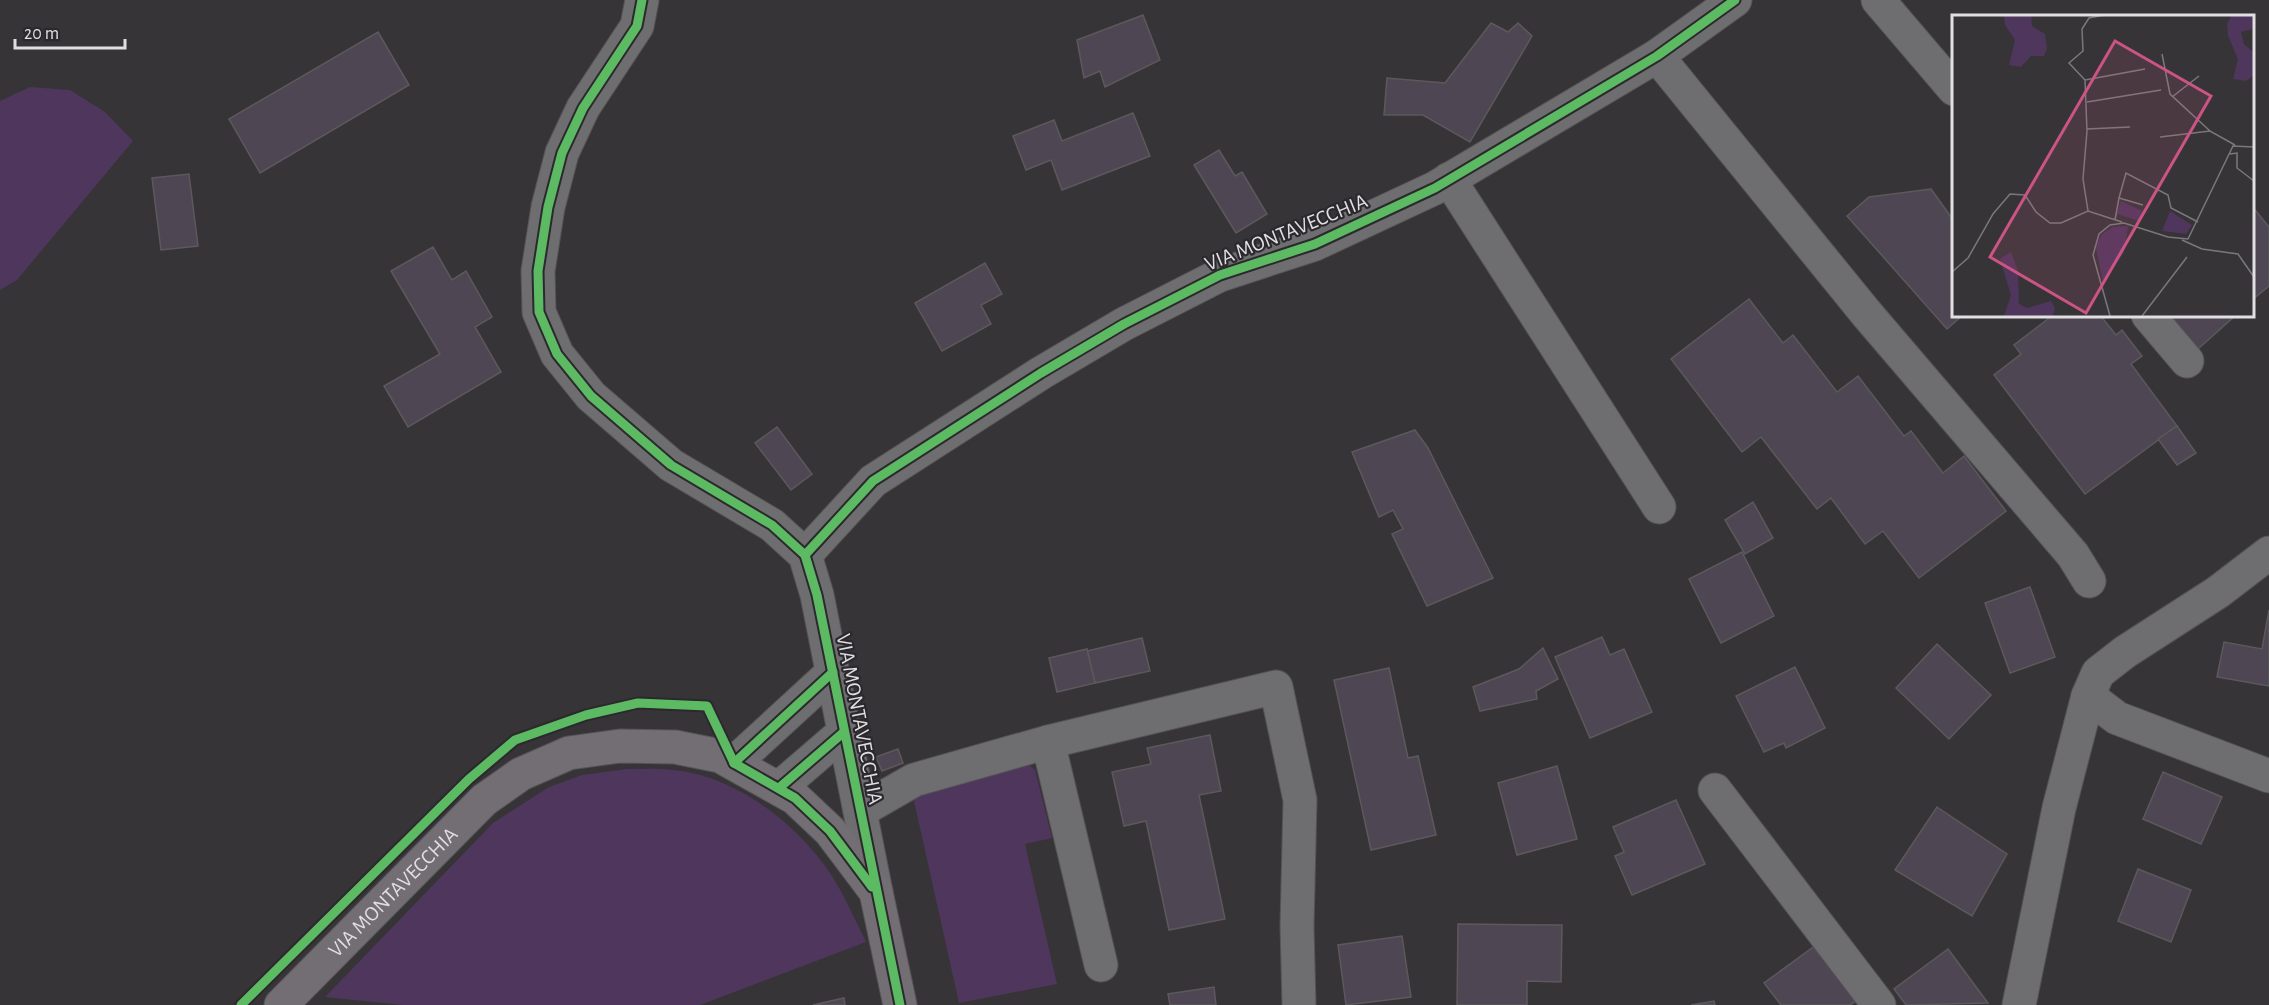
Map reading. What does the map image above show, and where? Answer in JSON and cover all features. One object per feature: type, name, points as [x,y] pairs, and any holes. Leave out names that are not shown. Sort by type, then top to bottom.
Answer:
[{"type":"main road","name":"VIA MONTAVECCHIA","points":[[281,1005],[484,800],[521,774],[569,753],[620,746],[675,747],[720,756],[795,798],[830,831],[876,892],[900,1005]]},
{"type":"street","points":[[642,0],[637,26],[583,108],[562,153],[548,207],[538,272],[539,312],[557,354],[591,396],[671,465],[772,525],[805,555]]},
{"type":"street","name":"VIA MONTAVECCHIA","points":[[876,892],[817,595],[805,555],[873,481],[1041,373],[1124,324],[1220,275],[1315,244],[1449,179],[1657,56],[1735,0]]},
{"type":"street","points":[[1878,0],[1952,87]]},
{"type":"street","points":[[1657,56],[1866,313],[2073,555],[2089,581]]},
{"type":"street","points":[[1449,179],[1659,507]]},
{"type":"street","points":[[2149,316],[2187,361]]},
{"type":"street","points":[[2019,1005],[2059,808],[2088,696],[2098,674],[2118,658],[2218,592],[2269,553]]},
{"type":"street","points":[[734,763],[833,672]]},
{"type":"street","points":[[860,811],[914,780],[1048,742],[1276,687],[1300,800],[1299,1005]]},
{"type":"street","points":[[2088,696],[2117,718],[2269,776]]},
{"type":"street","points":[[779,788],[844,732]]},
{"type":"street","points":[[1048,742],[1101,965]]},
{"type":"street","points":[[1715,790],[1879,1005]]},
{"type":"shaded area","points":[[30,87],[70,90],[105,112],[133,141],[17,280],[0,290],[0,101]]},
{"type":"shaded area","points":[[1028,764],[1035,770],[1052,838],[1025,844],[1057,984],[959,1003],[914,801],[920,790]]},
{"type":"shaded area","points":[[627,769],[662,769],[694,773],[735,788],[772,812],[805,842],[826,867],[845,898],[866,942],[700,1005],[403,1005],[325,997],[493,823],[549,787],[582,775]]},
{"type":"building","points":[[1143,15],[1160,60],[1105,87],[1100,71],[1084,78],[1077,40]]},
{"type":"building","points":[[1491,23],[1508,32],[1518,23],[1532,36],[1470,142],[1423,115],[1384,115],[1387,78],[1445,83]]},
{"type":"building","points":[[378,32],[409,85],[260,173],[229,119]]},
{"type":"building","points":[[1133,113],[1150,156],[1062,190],[1051,160],[1026,170],[1013,136],[1054,120],[1062,141]]},
{"type":"building","points":[[1219,150],[1235,176],[1242,172],[1267,214],[1236,233],[1194,165]]},
{"type":"building","points":[[189,174],[198,246],[161,250],[152,178]]},
{"type":"building","points":[[1931,189],[1952,218],[1952,316],[1962,316],[1947,329],[1847,216],[1869,197]]},
{"type":"building","points":[[2254,208],[2269,227],[2269,286],[2254,298]]},
{"type":"building","points":[[433,247],[452,280],[466,271],[492,317],[475,327],[501,372],[408,427],[384,386],[440,354],[391,271]]},
{"type":"building","points":[[985,263],[1002,294],[981,305],[991,324],[942,351],[915,303]]},
{"type":"building","points":[[1749,299],[1783,343],[1793,335],[1837,392],[1858,376],[1904,436],[1911,431],[1943,473],[1964,456],[2006,511],[1919,578],[1883,531],[1865,544],[1831,498],[1817,509],[1761,437],[1742,452],[1671,359]]},
{"type":"building","points":[[2052,316],[2060,318],[2063,316],[2101,316],[2116,335],[2122,330],[2142,356],[2131,364],[2177,426],[2085,494],[1994,375],[2021,354],[2014,345]]},
{"type":"building","points":[[2171,316],[2235,316],[2198,349]]},
{"type":"building","points":[[2177,426],[2196,453],[2177,465],[2158,439]]},
{"type":"building","points":[[777,427],[812,474],[791,490],[755,443]]},
{"type":"building","points":[[1415,430],[1428,448],[1493,578],[1427,606],[1392,534],[1403,529],[1393,510],[1379,517],[1352,452]]},
{"type":"building","points":[[1753,502],[1773,538],[1745,554],[1725,520]]},
{"type":"building","points":[[1742,552],[1774,616],[1721,643],[1689,579]]},
{"type":"building","points":[[2030,587],[2055,657],[2010,673],[1985,603]]},
{"type":"building","points":[[2269,610],[2269,686],[2217,677],[2224,642],[2262,649]]},
{"type":"building","points":[[1602,637],[1610,655],[1624,649],[1652,712],[1590,738],[1555,657]]},
{"type":"building","points":[[1142,638],[1150,671],[1095,683],[1087,651]]},
{"type":"building","points":[[1937,644],[1991,695],[1949,739],[1896,688]]},
{"type":"building","points":[[1543,648],[1558,679],[1536,691],[1537,699],[1480,711],[1473,687],[1519,669]]},
{"type":"building","points":[[1087,649],[1095,683],[1057,692],[1049,658]]},
{"type":"building","points":[[1795,667],[1825,728],[1786,748],[1784,743],[1764,752],[1736,696]]},
{"type":"building","points":[[1389,668],[1408,758],[1418,756],[1436,835],[1371,850],[1334,680]]},
{"type":"building","points":[[1210,735],[1221,791],[1199,795],[1225,919],[1169,930],[1146,821],[1124,826],[1112,772],[1151,764],[1147,748]]},
{"type":"building","points":[[898,749],[903,763],[882,771],[876,757]]},
{"type":"building","points":[[1557,766],[1577,839],[1517,855],[1498,783]]},
{"type":"building","points":[[2163,772],[2222,797],[2201,844],[2143,819]]},
{"type":"building","points":[[1676,800],[1705,864],[1632,895],[1615,856],[1624,852],[1613,827]]},
{"type":"building","points":[[1937,807],[2007,854],[1972,916],[1895,870]]},
{"type":"building","points":[[2138,869],[2191,890],[2171,942],[2118,921]]},
{"type":"building","points":[[1458,924],[1562,925],[1561,982],[1527,981],[1527,1005],[1457,1005]]},
{"type":"building","points":[[1402,936],[1411,997],[1346,1005],[1338,945]]},
{"type":"building","points":[[1816,945],[1856,1001],[1850,1005],[1781,1005],[1764,983]]},
{"type":"building","points":[[1948,949],[1988,1003],[1906,1005],[1894,989]]},
{"type":"building","points":[[1214,987],[1216,1005],[1170,1005],[1168,994]]},
{"type":"building","points":[[844,998],[845,1005],[813,1005]]},
{"type":"building","points":[[1714,1001],[1715,1005],[1691,1005]]},
{"type":"cycle path","points":[[642,0],[637,26],[583,108],[562,153],[548,207],[538,271],[539,312],[557,354],[591,396],[671,465],[772,525],[805,555],[817,595],[900,1005]]},
{"type":"cycle path","points":[[805,555],[873,481],[1041,373],[1124,324],[1220,275],[1315,244],[1435,188],[1657,56],[1735,0]]},
{"type":"cycle path","points":[[734,763],[833,672]]},
{"type":"cycle path","points":[[241,1005],[469,779],[515,740],[586,715],[638,703],[707,706],[734,763]]},
{"type":"cycle path","points":[[779,788],[844,732]]},
{"type":"cycle path","points":[[734,763],[795,798],[830,831],[872,887]]}]
